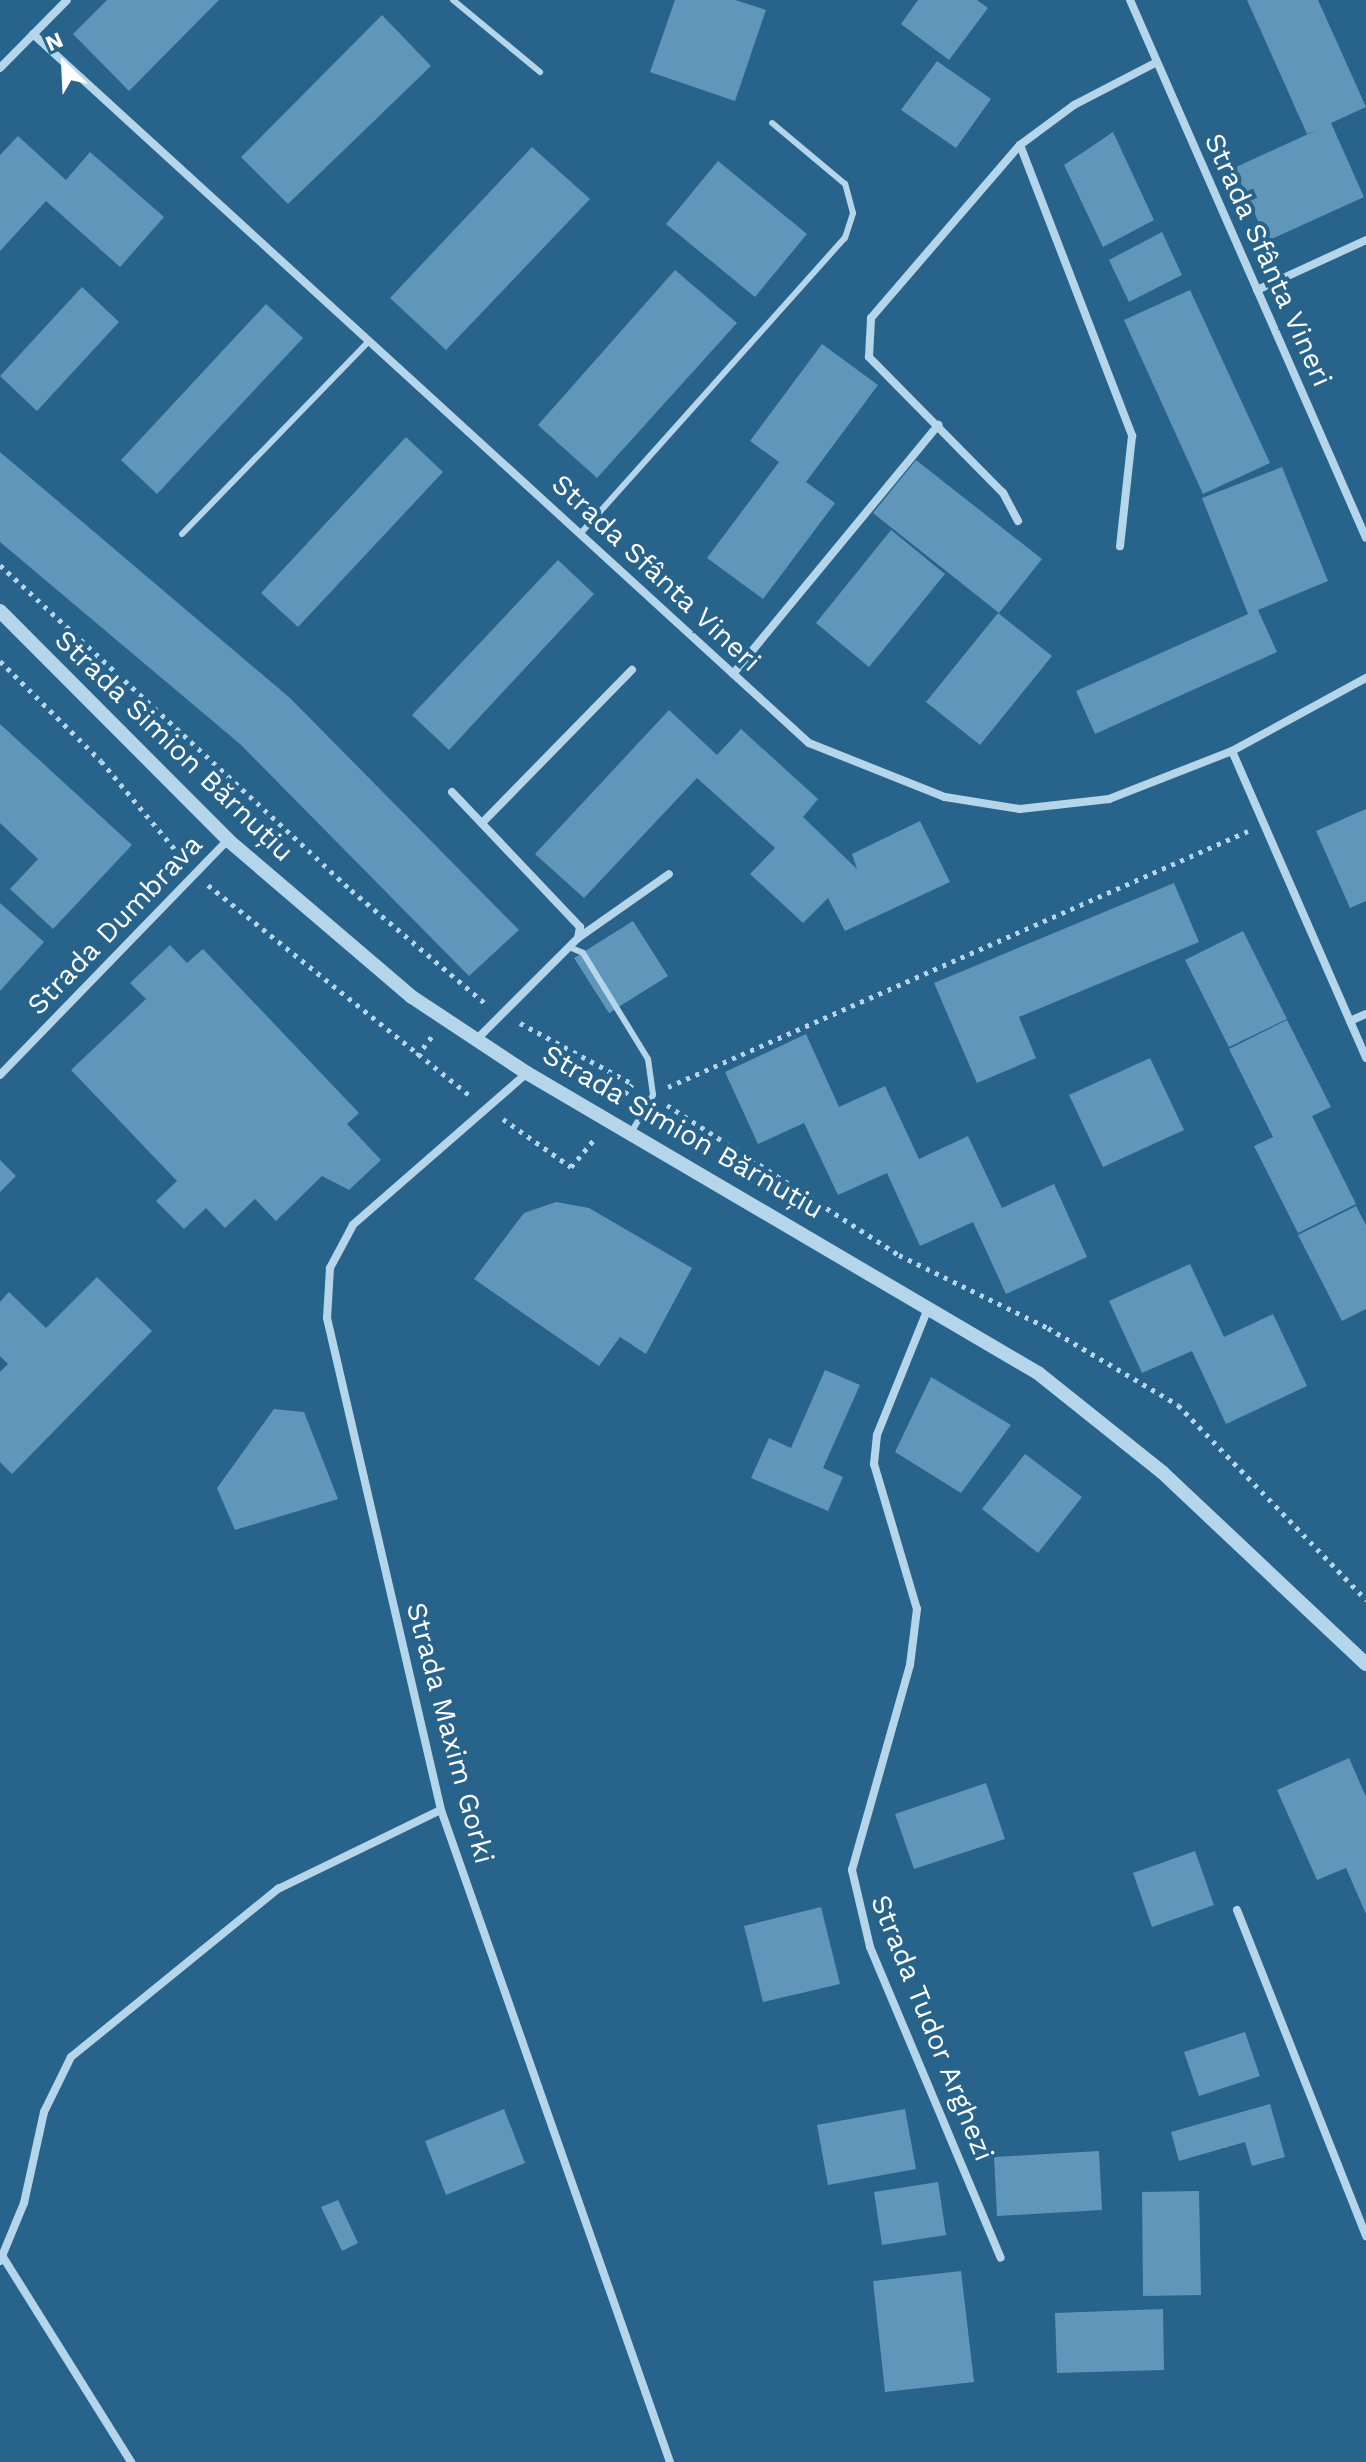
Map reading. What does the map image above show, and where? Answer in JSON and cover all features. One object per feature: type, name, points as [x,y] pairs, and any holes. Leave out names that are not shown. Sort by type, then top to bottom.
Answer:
[{"type":"street","name":"Strada Sfânta Vineri","points":[[1130,0],[1366,538]]},
{"type":"street","points":[[0,68],[65,1]]},
{"type":"street","name":"Strada Sfânta Vineri","points":[[33,34],[809,743],[945,797],[1020,809],[1109,799],[1232,751],[1366,678]]},
{"type":"street","points":[[1018,521],[1003,493],[869,357],[871,318],[1020,145],[1074,105],[1157,62]]},
{"type":"street","points":[[1020,145],[1132,436],[1120,546]]},
{"type":"street","points":[[1257,290],[1366,240]]},
{"type":"street","points":[[733,674],[938,425]]},
{"type":"street","name":"Strada Simion Bărnuțiu","points":[[0,611],[228,840],[412,997],[527,1073],[930,1306],[1038,1373],[1134,1448],[1366,1664]]},
{"type":"street","points":[[483,822],[632,670]]},
{"type":"street","points":[[1232,751],[1366,1058]]},
{"type":"street","points":[[452,792],[574,914],[578,938]]},
{"type":"street","name":"Strada Dumbrava","points":[[0,1075],[228,840]]},
{"type":"street","points":[[477,1039],[578,938],[669,874]]},
{"type":"street","points":[[1350,1021],[1366,1014]]},
{"type":"street","name":"Strada Maxim Gorki","points":[[527,1073],[353,1225],[330,1268],[327,1318],[441,1810],[670,2462]]},
{"type":"street","name":"Strada Tudor Arghezi","points":[[930,1306],[877,1435],[876,1475],[917,1609],[910,1665],[853,1881],[870,1947],[1001,2258]]},
{"type":"street","points":[[131,2462],[1,2259],[44,2112],[71,2057],[278,1889],[441,1810]]},
{"type":"street","points":[[1237,1910],[1366,2236]]},
{"type":"lane","points":[[453,0],[540,72]]},
{"type":"lane","points":[[580,534],[845,238],[853,213],[845,184],[772,123]]},
{"type":"lane","points":[[182,534],[369,341]]},
{"type":"lane","points":[[569,947],[583,953],[623,1013],[648,1059],[653,1095],[631,1133]]},
{"type":"path","points":[[0,565],[466,993],[653,1095],[899,1255],[1048,1328],[1178,1405],[1366,1600]]},
{"type":"path","points":[[0,661],[101,761],[195,875],[487,1108],[571,1167],[611,1121],[629,1082]]},
{"type":"path","points":[[653,1095],[1264,824]]},
{"type":"building","points":[[107,0],[219,0],[129,91],[73,34]]},
{"type":"building","points":[[675,0],[735,0],[766,10],[735,101],[650,72]]},
{"type":"building","points":[[918,0],[977,0],[988,8],[949,60],[901,24]]},
{"type":"building","points":[[1247,0],[1318,0],[1366,107],[1331,123],[1364,197],[1267,241],[1234,168],[1317,130],[1307,134]]},
{"type":"building","points":[[382,15],[431,66],[288,204],[241,157]]},
{"type":"building","points":[[937,61],[991,99],[956,148],[901,110]]},
{"type":"building","points":[[1113,132],[1154,220],[1103,247],[1064,165]]},
{"type":"building","points":[[18,136],[66,180],[90,152],[164,217],[120,267],[46,201],[0,251],[0,155]]},
{"type":"building","points":[[532,147],[590,199],[446,350],[390,298]]},
{"type":"building","points":[[718,161],[807,234],[755,297],[666,224]]},
{"type":"building","points":[[1162,232],[1182,275],[1129,302],[1109,260]]},
{"type":"building","points":[[675,270],[737,323],[597,478],[538,425]]},
{"type":"building","points":[[82,287],[119,322],[37,411],[0,376]]},
{"type":"building","points":[[1190,290],[1270,463],[1203,494],[1124,320]]},
{"type":"building","points":[[266,304],[303,338],[157,494],[121,460]]},
{"type":"building","points":[[822,344],[878,385],[806,482],[835,503],[763,599],[707,558],[779,462],[750,441]]},
{"type":"building","points":[[406,437],[443,472],[298,627],[261,593]]},
{"type":"building","points":[[0,452],[290,698],[519,930],[469,976],[240,744],[0,542]]},
{"type":"building","points":[[916,460],[1042,559],[999,613],[873,513]]},
{"type":"building","points":[[1282,467],[1328,581],[1258,610],[1277,652],[1095,734],[1076,691],[1248,614],[1202,498]]},
{"type":"building","points":[[891,530],[945,574],[869,667],[816,623]]},
{"type":"building","points":[[558,560],[594,594],[449,750],[412,715]]},
{"type":"building","points":[[998,613],[1052,656],[980,745],[926,702]]},
{"type":"building","points":[[669,710],[717,755],[741,729],[818,799],[803,817],[857,869],[852,854],[920,821],[950,882],[845,931],[828,898],[803,923],[750,874],[775,848],[697,778],[584,898],[535,854]]},
{"type":"building","points":[[0,724],[132,845],[53,929],[10,889],[38,859],[0,823]]},
{"type":"building","points":[[1366,809],[1366,901],[1350,908],[1316,831]]},
{"type":"building","points":[[1174,883],[1199,942],[1019,1017],[1036,1058],[977,1083],[934,983]]},
{"type":"building","points":[[0,903],[44,942],[0,991]]},
{"type":"building","points":[[633,921],[668,976],[609,1013],[574,958]]},
{"type":"building","points":[[1243,931],[1287,1019],[1229,1047],[1185,960]]},
{"type":"building","points":[[170,945],[187,963],[203,949],[359,1113],[347,1124],[381,1160],[349,1190],[322,1176],[276,1221],[255,1199],[225,1228],[206,1208],[184,1229],[156,1201],[177,1181],[71,1070],[146,999],[130,983]]},
{"type":"building","points":[[1287,1020],[1331,1107],[1312,1116],[1356,1204],[1298,1233],[1254,1146],[1273,1137],[1229,1049]]},
{"type":"building","points":[[806,1034],[839,1107],[885,1086],[919,1159],[968,1136],[1002,1208],[1054,1184],[1087,1257],[1006,1294],[973,1222],[920,1246],[887,1173],[838,1195],[804,1123],[758,1144],[725,1072]]},
{"type":"building","points":[[1150,1058],[1184,1130],[1103,1167],[1069,1095]]},
{"type":"building","points":[[0,1160],[16,1176],[0,1192]]},
{"type":"building","points":[[556,1202],[589,1208],[692,1268],[646,1354],[620,1337],[599,1366],[474,1279],[524,1213]]},
{"type":"building","points":[[1356,1206],[1366,1225],[1366,1309],[1342,1321],[1298,1235]]},
{"type":"building","points":[[1190,1264],[1224,1337],[1273,1314],[1307,1386],[1226,1424],[1192,1351],[1142,1373],[1109,1301]]},
{"type":"building","points":[[97,1277],[152,1331],[12,1474],[0,1462],[0,1372],[8,1364],[0,1356],[0,1302],[9,1292],[46,1328]]},
{"type":"building","points":[[825,1370],[860,1385],[823,1468],[843,1477],[828,1511],[751,1478],[769,1438],[791,1448]]},
{"type":"building","points":[[931,1377],[1011,1425],[961,1493],[895,1452]]},
{"type":"building","points":[[274,1409],[304,1412],[338,1499],[235,1530],[217,1488]]},
{"type":"building","points":[[1025,1454],[1082,1497],[1038,1553],[982,1509]]},
{"type":"building","points":[[1349,1758],[1366,1797],[1366,1914],[1346,1868],[1317,1880],[1277,1790]]},
{"type":"building","points":[[986,1783],[1005,1839],[914,1869],[895,1814]]},
{"type":"building","points":[[1195,1851],[1214,1905],[1152,1927],[1133,1873]]},
{"type":"building","points":[[821,1907],[840,1984],[763,2002],[744,1926]]},
{"type":"building","points":[[1245,2032],[1260,2076],[1199,2096],[1184,2052]]},
{"type":"building","points":[[1270,2104],[1285,2157],[1252,2166],[1245,2142],[1179,2161],[1171,2132]]},
{"type":"building","points":[[504,2109],[525,2163],[446,2195],[425,2141]]},
{"type":"building","points":[[905,2109],[916,2169],[828,2185],[817,2125]]},
{"type":"building","points":[[1099,2151],[1102,2210],[997,2216],[994,2157]]},
{"type":"building","points":[[938,2182],[946,2235],[882,2245],[874,2192]]},
{"type":"building","points":[[1199,2191],[1201,2295],[1143,2296],[1142,2192]]},
{"type":"building","points":[[338,2200],[358,2243],[342,2251],[321,2207]]},
{"type":"building","points":[[961,2271],[974,2382],[885,2392],[873,2281]]},
{"type":"building","points":[[1163,2309],[1164,2370],[1057,2373],[1055,2313]]}]
